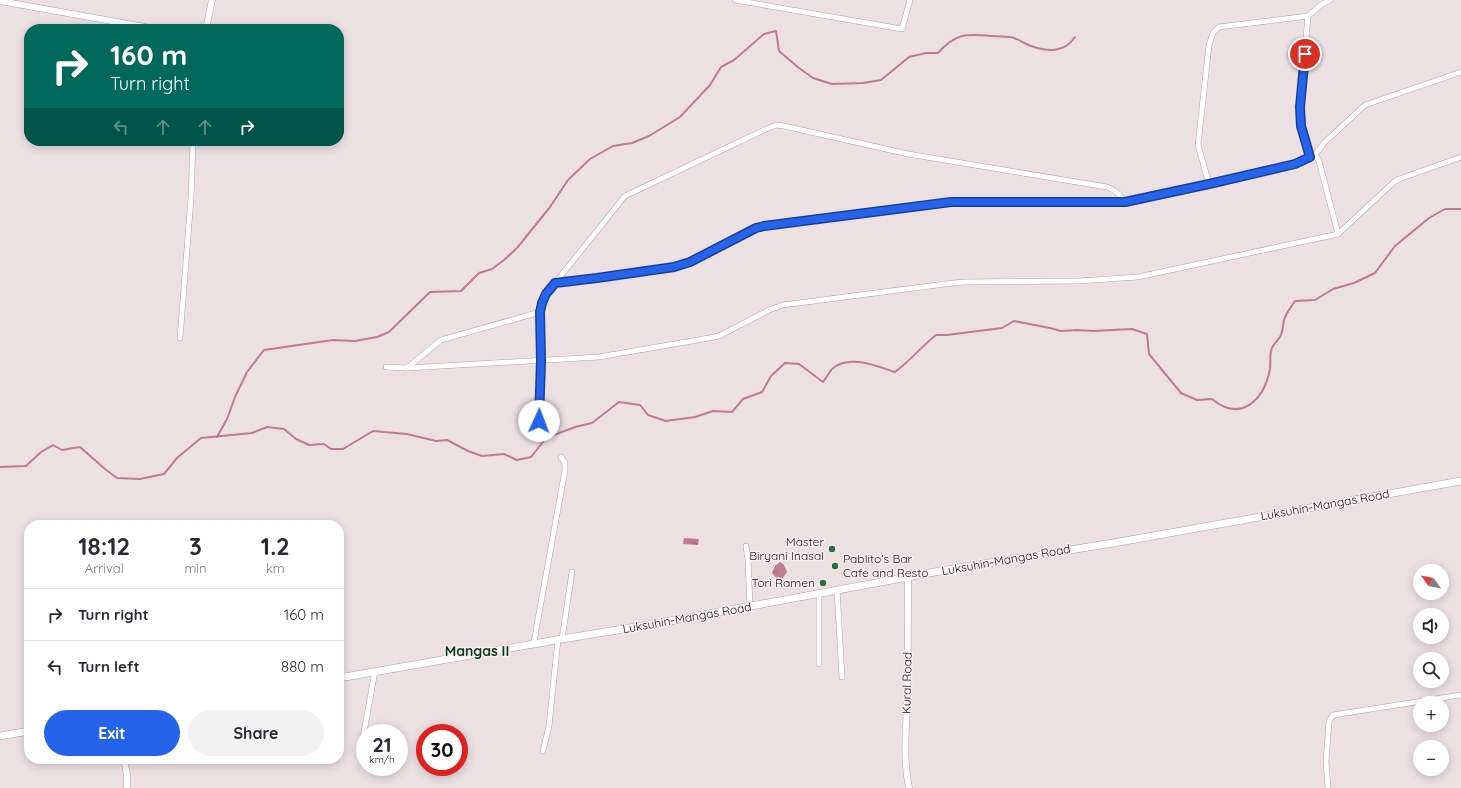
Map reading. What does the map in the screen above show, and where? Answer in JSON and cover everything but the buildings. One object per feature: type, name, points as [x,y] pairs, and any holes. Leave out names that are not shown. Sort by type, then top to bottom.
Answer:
[{"type":"main road","name":"Luksuhin-Mangas Road","points":[[344,677],[750,607],[908,577],[1119,542],[1461,481]]},
{"type":"main road","points":[[0,736],[24,732]]},
{"type":"street","points":[[207,24],[212,0]]},
{"type":"street","points":[[735,0],[902,29],[910,0]]},
{"type":"street","points":[[1209,184],[1198,144],[1209,45],[1213,33],[1219,27],[1308,16],[1330,0]]},
{"type":"street","points":[[0,1],[128,24]]},
{"type":"street","points":[[1308,16],[1300,107],[1301,126],[1312,156],[1319,161],[1338,234]]},
{"type":"street","points":[[555,283],[589,280],[674,267],[690,262],[756,228],[764,226],[951,202],[1125,202],[1295,164],[1312,156],[1365,105],[1461,72]]},
{"type":"street","points":[[539,421],[541,361],[540,312],[546,294],[625,196],[766,128],[776,126],[908,154],[1107,187],[1118,193],[1125,202]]},
{"type":"street","points":[[180,338],[194,146]]},
{"type":"street","points":[[386,367],[407,368],[541,361],[599,356],[719,336],[768,310],[784,305],[964,282],[1079,281],[1138,277],[1338,234],[1394,182],[1406,176],[1461,157]]},
{"type":"street","points":[[407,368],[441,340],[540,312]]},
{"type":"street","points":[[533,644],[565,470],[561,457]]},
{"type":"street","points":[[746,546],[750,607]]},
{"type":"street","points":[[543,751],[549,726],[560,639],[572,572]]},
{"type":"street","name":"Kural Road","points":[[908,577],[907,703],[905,731],[906,770],[909,788]]},
{"type":"street","points":[[838,590],[842,677]]},
{"type":"street","points":[[819,593],[819,664]]},
{"type":"street","points":[[365,724],[375,671]]},
{"type":"street","points":[[1328,788],[1326,762],[1330,721],[1333,715],[1461,695]]},
{"type":"street","points":[[125,764],[127,788]]},
{"type":"water","points":[[684,538],[699,539],[698,545],[683,544]]},
{"type":"water","points":[[780,562],[784,565],[787,572],[782,579],[777,579],[772,573],[775,566]]},
{"type":"waterway","points":[[217,437],[227,419],[235,397],[247,372],[264,350],[333,340],[355,341],[377,337],[389,332],[430,292],[461,291],[479,273],[492,269],[517,248],[550,207],[568,180],[590,159],[613,146],[632,143],[649,136],[680,117],[710,85],[721,67],[734,60],[764,34],[776,31],[779,51],[813,78],[832,84],[863,83],[881,80],[909,57],[926,53],[938,53],[951,41],[962,36],[976,35],[1012,37],[1031,46],[1049,50],[1055,50],[1066,46],[1075,37]]},
{"type":"waterway","points":[[0,467],[26,466],[41,452],[53,445],[62,450],[80,447],[117,478],[140,479],[164,474],[177,458],[201,438],[252,433],[267,427],[284,429],[296,439],[309,445],[324,444],[331,449],[343,449],[373,431],[407,434],[436,441],[447,440],[468,451],[482,456],[504,454],[517,460],[531,457],[546,438],[575,427],[592,423],[619,402],[640,405],[648,415],[666,421],[695,417],[713,411],[732,412],[743,399],[762,392],[771,376],[785,363],[799,364],[823,382],[832,369],[846,362],[871,364],[895,372],[936,335],[1002,328],[1014,321],[1061,331],[1132,329],[1147,334],[1149,354],[1181,393],[1197,400],[1212,399],[1223,406],[1232,409],[1242,408],[1250,405],[1257,398],[1267,380],[1270,369],[1271,350],[1281,335],[1285,317],[1295,301],[1315,300],[1333,289],[1354,283],[1375,273],[1395,246],[1429,218],[1445,209],[1461,209]]},
{"type":"place","name":"Master Biryani Inasal","points":[[832,549]]},
{"type":"place","name":"Pablito’s Bar Cafe and Resto","points":[[835,566]]},
{"type":"place","name":"Tori Ramen","points":[[823,583]]},
{"type":"district","name":"Mangas II","points":[[477,651]]},
{"type":"route","points":[[539,421],[541,361],[540,312],[546,294],[555,283],[581,281],[674,267],[704,256],[756,228],[764,226],[951,202],[1125,202],[1295,164],[1310,157],[1301,126],[1300,107],[1305,54]]}]
